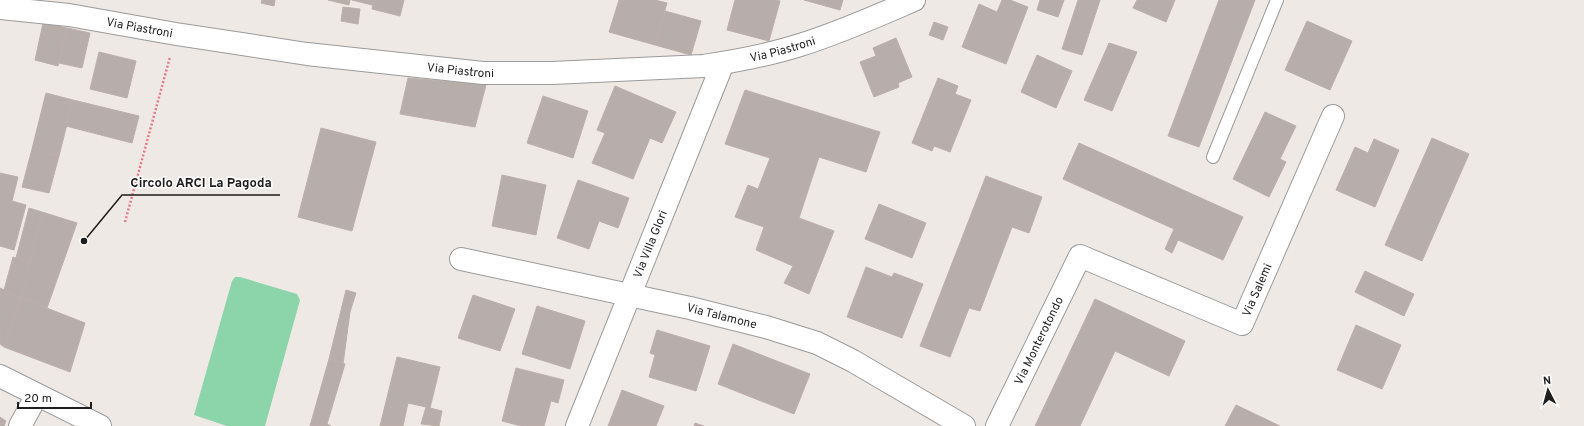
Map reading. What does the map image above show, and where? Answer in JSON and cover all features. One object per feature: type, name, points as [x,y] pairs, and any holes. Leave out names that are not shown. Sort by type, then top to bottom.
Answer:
[{"type":"street","name":"Via Piastroni","points":[[0,8],[70,15],[176,34],[307,54],[483,73],[560,73],[704,66],[723,63],[801,45],[875,17],[914,0]]},
{"type":"street","name":"Via Villa Glori","points":[[577,426],[723,63]]},
{"type":"street","name":"Via Salemi","points":[[1080,256],[1242,324],[1333,116]]},
{"type":"street","name":"Via Monterotondo","points":[[997,426],[1080,256]]},
{"type":"street","name":"Via Talamone","points":[[461,259],[690,308],[758,325],[817,343],[853,361],[940,419],[964,426]]},
{"type":"street","points":[[0,376],[100,426]]},
{"type":"street","points":[[20,426],[37,395]]},
{"type":"lane","points":[[1213,156],[1277,0]]},
{"type":"path","points":[[125,222],[176,34]]},
{"type":"green space","points":[[235,277],[240,277],[297,294],[300,300],[265,426],[227,426],[194,415],[232,281]]},
{"type":"building","points":[[262,0],[275,0],[274,6],[261,3]]},
{"type":"building","points":[[328,0],[350,0],[349,5]]},
{"type":"building","points":[[352,0],[374,0],[372,5]]},
{"type":"building","points":[[374,0],[404,0],[400,16],[372,9]]},
{"type":"building","points":[[619,0],[655,0],[667,3],[655,45],[609,32]]},
{"type":"building","points":[[735,0],[780,1],[769,41],[727,30]]},
{"type":"building","points":[[804,0],[843,0],[840,10]]},
{"type":"building","points":[[1002,0],[1010,0],[1028,7],[1006,64],[962,47],[979,4],[997,12]]},
{"type":"building","points":[[1040,0],[1064,0],[1058,17],[1037,10]]},
{"type":"building","points":[[1078,0],[1100,0],[1082,55],[1062,49]]},
{"type":"building","points":[[1137,0],[1175,0],[1166,22],[1133,8]]},
{"type":"building","points":[[1219,0],[1255,0],[1199,147],[1168,136]]},
{"type":"building","points":[[343,7],[360,9],[358,24],[341,21]]},
{"type":"building","points":[[665,11],[701,21],[691,55],[655,45]]},
{"type":"building","points":[[1307,21],[1352,41],[1330,90],[1285,70]]},
{"type":"building","points":[[934,22],[948,27],[943,40],[929,35]]},
{"type":"building","points":[[43,23],[67,28],[58,66],[35,60]]},
{"type":"building","points":[[67,28],[90,33],[82,68],[59,63]]},
{"type":"building","points":[[896,38],[912,77],[898,83],[899,87],[874,97],[860,62],[876,56],[873,48]]},
{"type":"building","points":[[1109,43],[1137,52],[1112,111],[1084,100]]},
{"type":"building","points":[[99,52],[136,61],[127,98],[90,89]]},
{"type":"building","points":[[1037,55],[1072,71],[1056,108],[1021,92]]},
{"type":"building","points":[[408,78],[486,85],[475,127],[400,114]]},
{"type":"building","points":[[938,78],[958,86],[955,94],[971,100],[950,152],[934,146],[932,151],[912,143]]},
{"type":"building","points":[[615,86],[676,112],[662,143],[650,138],[633,179],[592,163],[605,133],[597,130]]},
{"type":"building","points":[[745,90],[880,132],[866,172],[819,157],[799,218],[834,231],[809,294],[784,283],[793,266],[756,250],[764,227],[735,217],[748,185],[758,189],[770,158],[725,144]]},
{"type":"building","points":[[46,93],[73,100],[59,156],[32,149]]},
{"type":"building","points":[[543,96],[588,111],[573,158],[527,143]]},
{"type":"building","points":[[73,100],[139,116],[132,143],[66,126]]},
{"type":"building","points":[[1265,112],[1296,126],[1280,159],[1286,162],[1269,197],[1233,179]]},
{"type":"building","points":[[321,128],[376,142],[352,231],[298,217]]},
{"type":"building","points":[[1432,138],[1469,154],[1422,261],[1385,245]]},
{"type":"building","points":[[1374,139],[1399,150],[1375,207],[1336,190],[1355,147],[1368,153]]},
{"type":"building","points":[[1079,143],[1243,217],[1223,260],[1178,240],[1172,253],[1165,249],[1174,229],[1063,179]]},
{"type":"building","points":[[32,149],[59,156],[49,193],[22,187]]},
{"type":"building","points":[[0,173],[18,177],[12,201],[26,205],[14,250],[0,246]]},
{"type":"building","points":[[502,175],[546,185],[536,235],[492,226]]},
{"type":"building","points":[[986,176],[1042,197],[1029,233],[1012,227],[980,311],[969,308],[950,357],[920,346]]},
{"type":"building","points":[[578,180],[629,198],[618,228],[599,221],[589,249],[557,238]]},
{"type":"building","points":[[879,204],[926,223],[912,258],[865,239]]},
{"type":"building","points":[[29,208],[42,212],[30,262],[16,258]]},
{"type":"building","points":[[42,212],[77,223],[47,308],[21,298]]},
{"type":"building","points":[[13,257],[30,262],[21,298],[4,290]]},
{"type":"building","points":[[866,267],[892,277],[894,273],[923,284],[902,338],[847,317]]},
{"type":"building","points":[[1365,271],[1414,294],[1404,316],[1355,292]]},
{"type":"building","points":[[0,288],[21,298],[4,347],[0,344]]},
{"type":"building","points":[[346,290],[356,293],[350,312],[343,364],[329,359]]},
{"type":"building","points":[[473,295],[515,309],[500,351],[458,338]]},
{"type":"building","points":[[21,298],[85,323],[70,372],[4,347]]},
{"type":"building","points":[[1095,299],[1185,341],[1169,376],[1115,351],[1080,426],[1035,426]]},
{"type":"building","points":[[537,306],[585,321],[570,369],[522,354]]},
{"type":"building","points":[[1356,325],[1401,345],[1382,389],[1337,370]]},
{"type":"building","points":[[657,330],[710,346],[696,391],[649,377],[655,355],[650,353]]},
{"type":"building","points":[[733,344],[810,374],[794,414],[718,384]]},
{"type":"building","points":[[397,357],[440,367],[430,408],[442,411],[439,426],[421,424],[426,407],[408,403],[403,426],[380,426]]},
{"type":"building","points":[[329,359],[345,364],[327,424],[331,426],[310,426]]},
{"type":"building","points":[[516,368],[564,380],[558,403],[551,401],[544,426],[521,426],[502,421]]},
{"type":"building","points":[[622,390],[664,406],[656,426],[608,426]]},
{"type":"building","points":[[1236,405],[1280,426],[1225,426]]},
{"type":"building","points":[[0,417],[6,421],[4,426],[0,426]]},
{"type":"building","points":[[695,423],[704,426],[694,426]]},
{"type":"place","name":"Circolo ARCI La Pagoda","points":[[84,241]]}]
